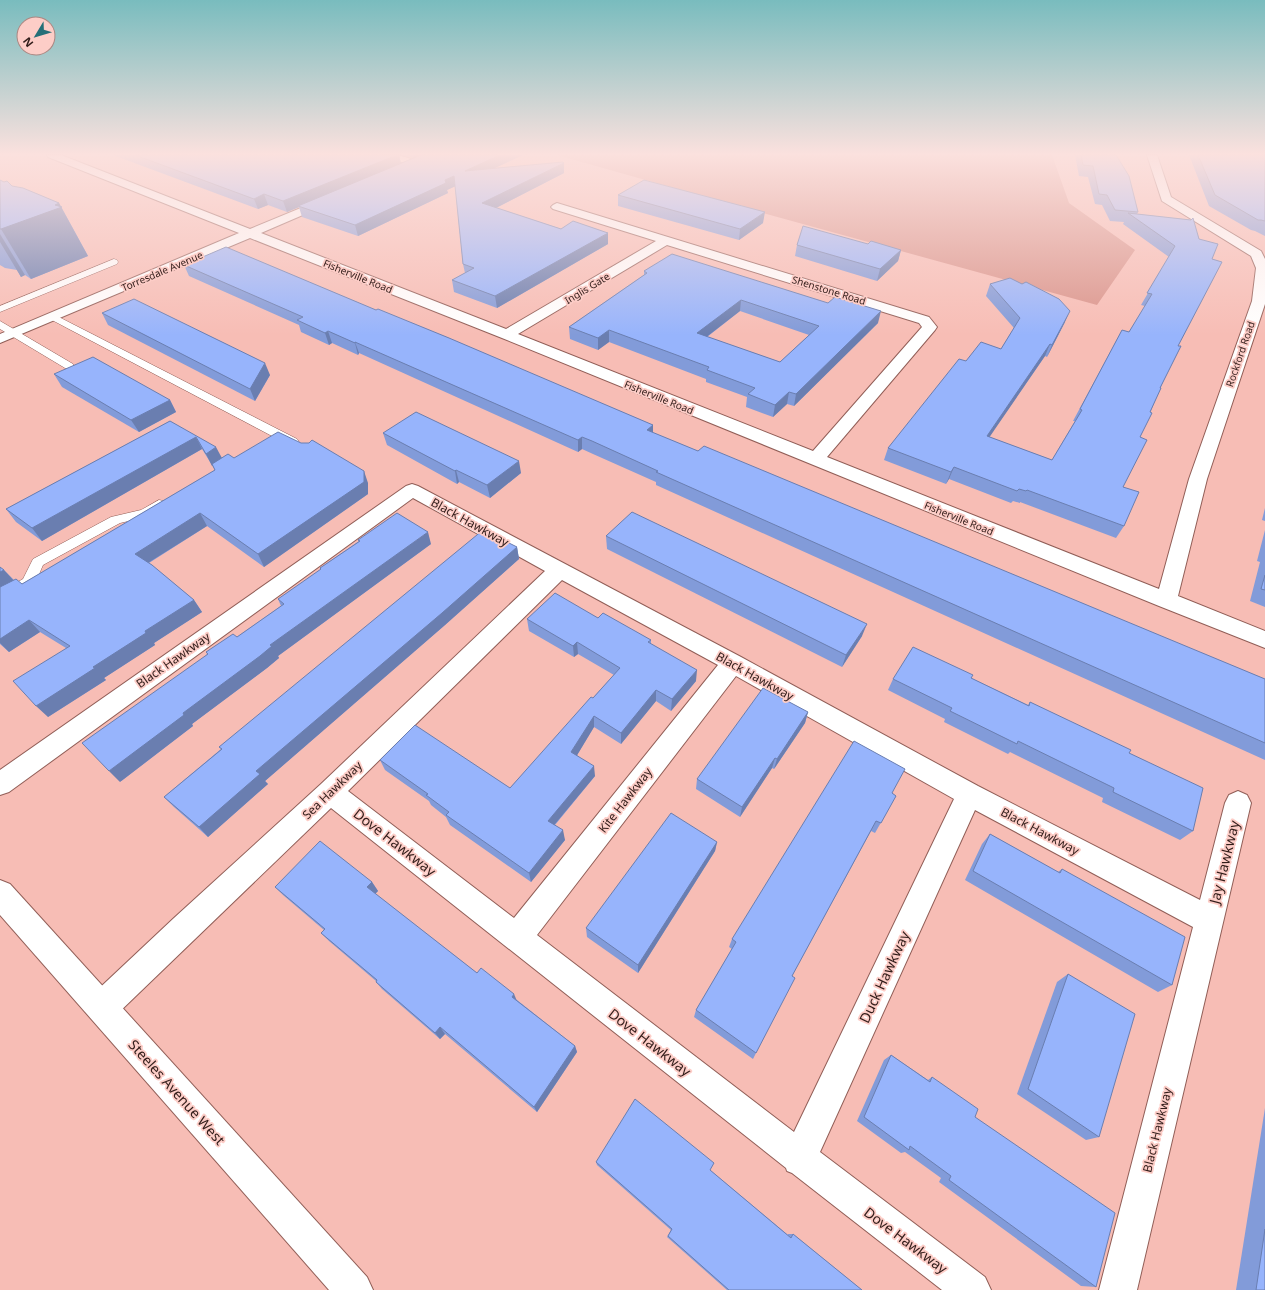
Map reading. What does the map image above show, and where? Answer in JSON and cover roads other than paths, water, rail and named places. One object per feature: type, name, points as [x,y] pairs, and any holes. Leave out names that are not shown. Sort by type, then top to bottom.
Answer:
[{"type":"street","name":"Fisherville Road","points":[[205,215],[1265,640]]},
{"type":"street","name":"Torresdale Avenue","points":[[0,339],[292,215]]},
{"type":"street","name":"Shenstone Road","points":[[584,215],[924,320],[930,327],[815,460]]},
{"type":"street","name":"Rockford Road","points":[[1166,601],[1198,479],[1259,301],[1264,268],[1261,255],[1193,215]]},
{"type":"street","name":"Inglis Gate","points":[[507,335],[667,240]]},
{"type":"street","name":"Black Hawkway","points":[[0,784],[412,490],[969,794],[1209,920],[1118,1290]]},
{"type":"street","name":"Sea Hawkway","points":[[102,1007],[184,928],[330,792],[559,570]]},
{"type":"street","name":"Kite Hawkway","points":[[517,937],[733,664]]},
{"type":"street","name":"Dove Hawkway","points":[[330,792],[799,1159],[972,1290]]},
{"type":"street","name":"Duck Hawkway","points":[[799,1159],[969,794]]},
{"type":"street","name":"Jay Hawkway","points":[[1209,920],[1238,803]]},
{"type":"street","name":"Steeles Avenue West","points":[[0,894],[354,1290]]},
{"type":"lane","points":[[0,309],[114,262]]},
{"type":"lane","points":[[53,317],[303,447]]},
{"type":"lane","points":[[0,324],[13,334],[69,366]]},
{"type":"lane","points":[[264,442],[277,434]]},
{"type":"lane","points":[[0,599],[29,582],[38,562],[116,520],[145,512],[172,497]]}]
